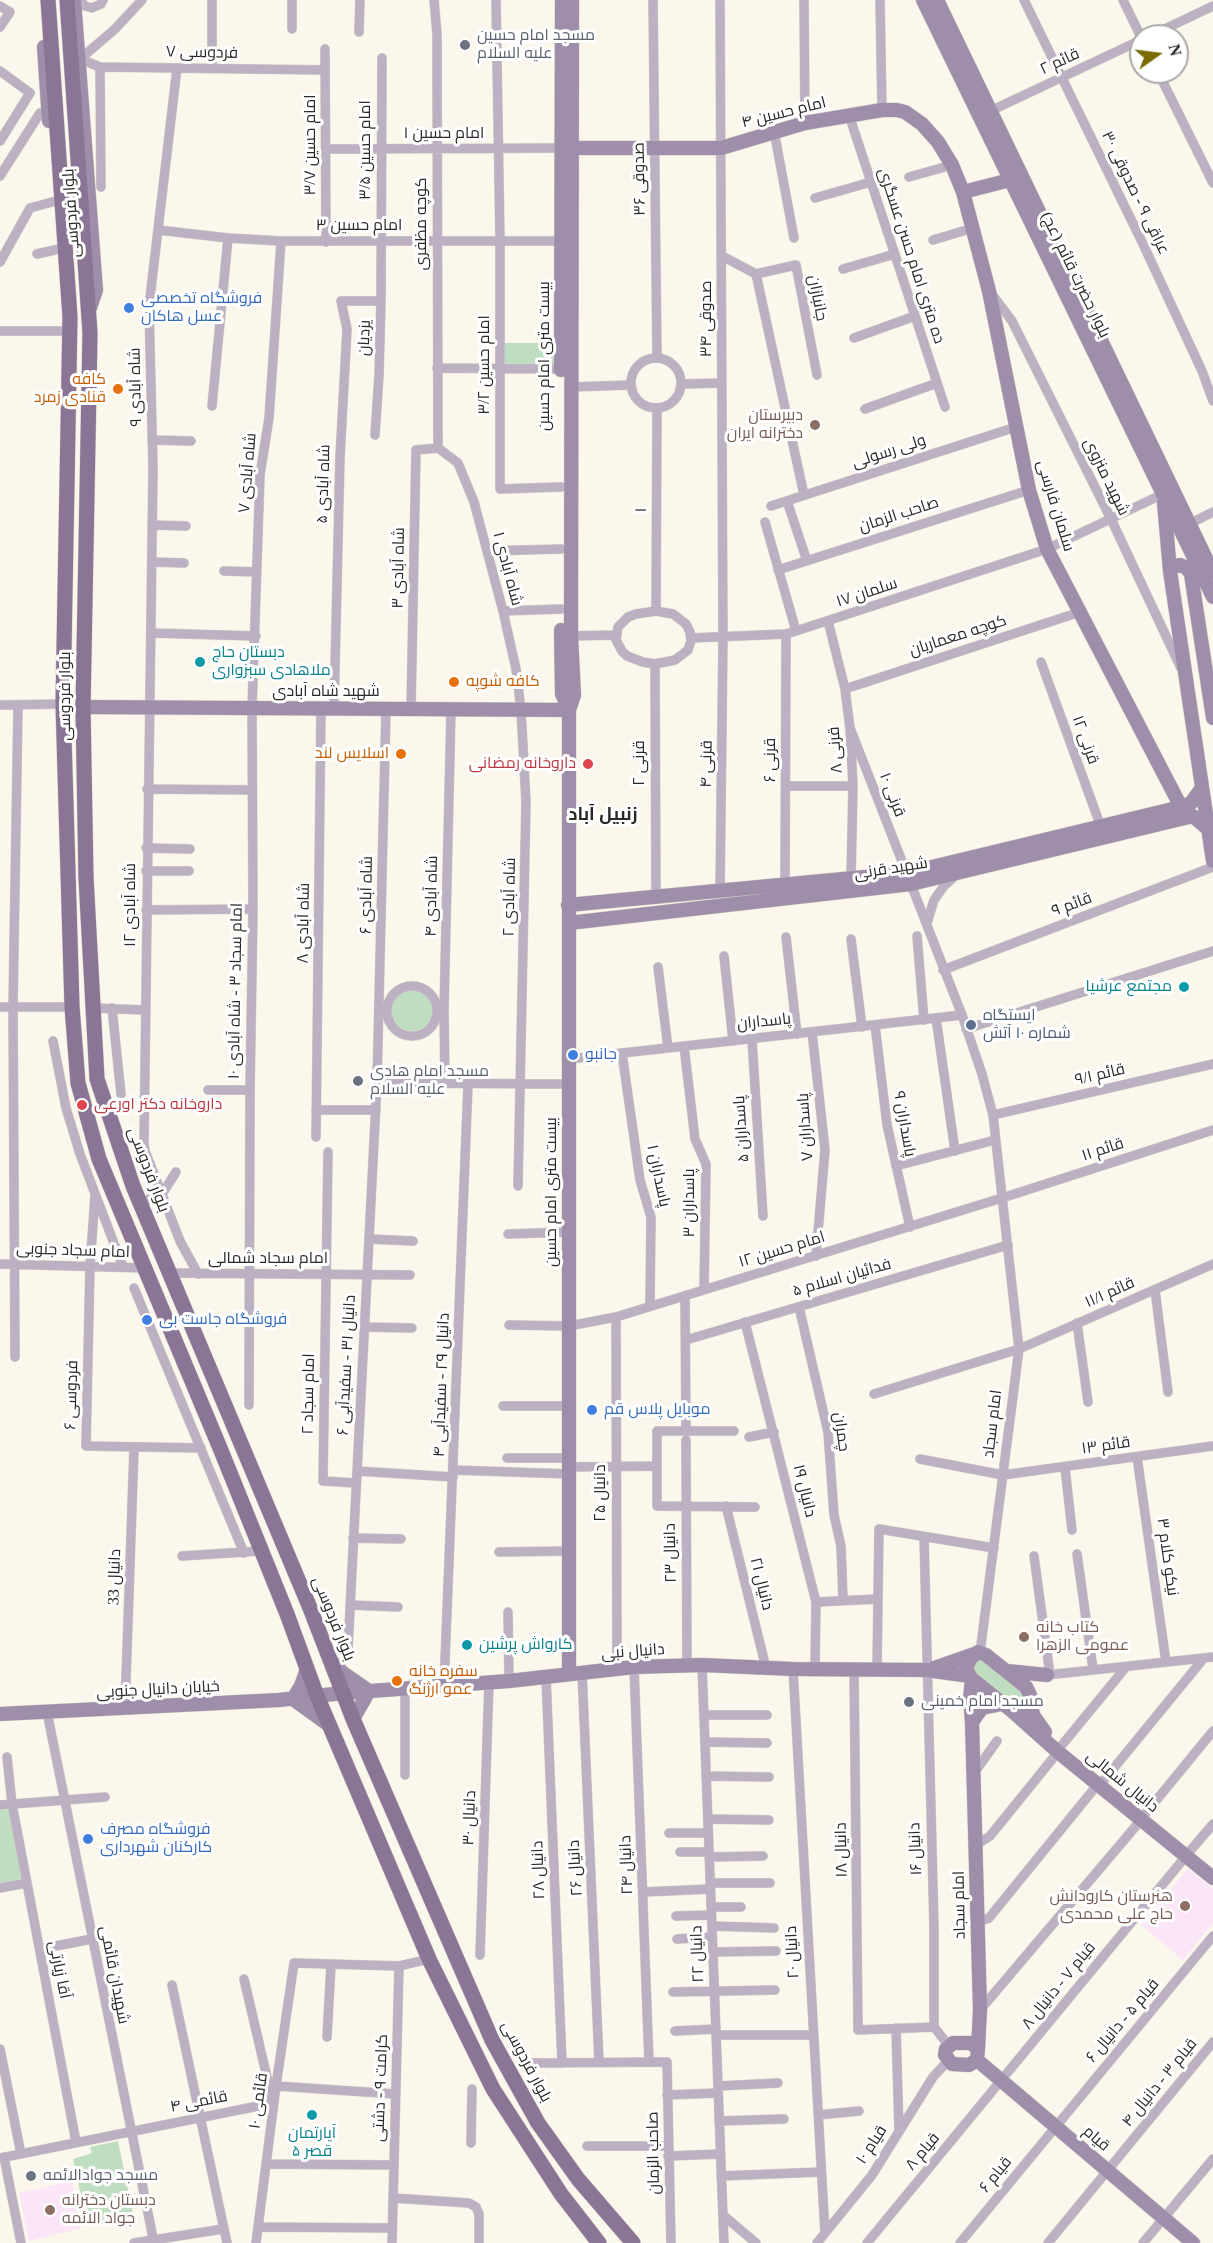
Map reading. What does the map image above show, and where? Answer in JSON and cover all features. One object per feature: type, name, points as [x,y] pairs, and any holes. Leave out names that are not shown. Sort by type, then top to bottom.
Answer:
[{"type":"main road","name":"بلوار فردوسی","points":[[42,0],[46,84],[63,296],[70,324],[63,704],[72,1007],[78,1083],[99,1159],[261,1551],[317,1696],[429,1959],[493,2088],[555,2184],[599,2243]]},
{"type":"main road","points":[[48,0],[70,324]]},
{"type":"main road","name":"بلوار فردوسی","points":[[67,0],[76,65],[90,333],[83,706],[86,878],[98,1079],[117,1142],[140,1203],[300,1584],[353,1719],[459,1967],[509,2072],[538,2123],[578,2179],[633,2243]]},
{"type":"main road","points":[[74,0],[76,65]]},
{"type":"main road","name":"بیست متری امام حسین","points":[[562,0],[567,148],[561,241],[566,369],[570,387],[570,636],[574,695],[569,710],[568,922],[569,1551],[575,1673]]},
{"type":"main road","name":"بیست متری امام حسین","points":[[569,710],[562,694],[561,487],[566,369],[567,148],[572,0]]},
{"type":"main road","name":"بلوار حضرت قائم (عج)","points":[[923,0],[985,113],[1167,490],[1170,571],[1213,861]]},
{"type":"main road","name":"بلوار حضرت قائم (عج)","points":[[938,0],[1010,180],[1167,490]]},
{"type":"main road","name":"امام حسین ۴","points":[[567,148],[721,148],[805,123],[882,110],[897,110],[913,117],[938,141],[952,165],[963,192]]},
{"type":"main road","points":[[963,192],[1010,180]]},
{"type":"main road","name":"سلمان فارسی","points":[[963,192],[990,291],[1029,490],[1047,549],[1188,809]]},
{"type":"main road","points":[[1167,490],[1189,524],[1213,573]]},
{"type":"main road","points":[[1167,490],[1213,597]]},
{"type":"main road","points":[[1170,571],[1173,567],[1180,565],[1187,568],[1191,574],[1213,718]]},
{"type":"main road","points":[[1202,642],[1213,632]]},
{"type":"main road","name":"شهید شاه آبادی","points":[[83,706],[569,710]]},
{"type":"main road","points":[[1202,788],[1188,809],[1208,829]]},
{"type":"main road","name":"شهید قرنی","points":[[568,905],[851,879],[909,879],[1101,827],[1188,809]]},
{"type":"main road","name":"شهید قرنی","points":[[568,922],[963,872],[1188,809]]},
{"type":"main road","points":[[278,1593],[300,1584]]},
{"type":"main road","points":[[977,1654],[986,1655],[1026,1687],[1030,1697]]},
{"type":"main road","name":"دانیال نبی","points":[[926,1670],[977,1654]]},
{"type":"main road","name":"امام سجاد","points":[[977,1654],[966,1669],[971,1677],[974,1773],[980,2013],[977,2055]]},
{"type":"main road","points":[[331,1661],[369,1691],[353,1719]]},
{"type":"main road","name":"دانیال نبی","points":[[317,1696],[509,1681],[617,1668],[687,1665],[926,1670],[971,1677]]},
{"type":"main road","points":[[308,1669],[293,1699],[329,1725]]},
{"type":"main road","points":[[1006,1671],[1049,1675]]},
{"type":"main road","points":[[972,1722],[982,1708],[1023,1709],[1040,1679],[1049,1675]]},
{"type":"main road","name":"دانیال شمالی","points":[[971,1677],[1188,1854],[1213,1878]]},
{"type":"main road","name":"خیابان دانیال جنوبی","points":[[0,1714],[317,1696]]},
{"type":"main road","name":"دانیال شمالی","points":[[1030,1697],[1038,1724],[1060,1749]]},
{"type":"main road","name":"دانیال شمالی","points":[[1188,1854],[1213,1870]]},
{"type":"main road","points":[[963,2043],[980,2013]]},
{"type":"main road","points":[[953,2043],[963,2043],[971,2043],[977,2055],[969,2065],[952,2064],[945,2055],[949,2046],[953,2043]]},
{"type":"main road","name":"قیام","points":[[977,2055],[1002,2080],[1193,2243]]},
{"type":"street","points":[[80,0],[85,6],[92,8],[104,0]]},
{"type":"street","points":[[76,65],[142,0]]},
{"type":"street","points":[[212,0],[212,68]]},
{"type":"street","points":[[292,0],[292,29]]},
{"type":"street","points":[[359,32],[360,0]]},
{"type":"street","name":"کوچه مظفری","points":[[434,0],[438,448]]},
{"type":"street","name":"امام حسین ۳/۲","points":[[496,0],[500,241],[500,489],[561,487]]},
{"type":"street","name":"صدوقی ۳۶","points":[[653,0],[657,358]]},
{"type":"street","name":"صدوقی ۳۴","points":[[720,0],[723,637]]},
{"type":"street","points":[[804,0],[805,123]]},
{"type":"street","points":[[880,0],[882,110]]},
{"type":"street","name":"عراقی ۹ - صدوقی ۳۰","points":[[1024,0],[1143,244],[1202,371],[1213,401]]},
{"type":"street","points":[[1123,0],[1134,24]]},
{"type":"street","points":[[0,6],[10,12],[0,27]]},
{"type":"street","points":[[1175,24],[1213,6]]},
{"type":"street","name":"قائم ۲","points":[[985,113],[1129,45]]},
{"type":"street","name":"امام حسین ۳/۷","points":[[325,49],[326,242]]},
{"type":"street","name":"امام حسین ۳/۵","points":[[381,242],[382,58]]},
{"type":"street","name":"فردوسی ۷","points":[[76,65],[325,70]]},
{"type":"street","points":[[100,67],[100,187]]},
{"type":"street","name":"شاه آبادی ۹","points":[[148,707],[152,562],[149,306],[177,68]]},
{"type":"street","points":[[0,71],[30,93],[0,141]]},
{"type":"street","points":[[1164,84],[1213,183]]},
{"type":"street","points":[[0,176],[40,113]]},
{"type":"street","name":"ده متری امام حسن عسگری","points":[[849,115],[945,407]]},
{"type":"street","points":[[774,131],[794,238]]},
{"type":"street","name":"امام حسین ۱","points":[[326,149],[567,148]]},
{"type":"street","points":[[909,177],[952,165]]},
{"type":"street","points":[[814,198],[871,182]]},
{"type":"street","points":[[0,262],[30,208],[56,201]]},
{"type":"street","points":[[933,240],[973,228]]},
{"type":"street","name":"امام حسین ۳","points":[[158,230],[281,241],[561,241]]},
{"type":"street","points":[[212,406],[228,238]]},
{"type":"street","name":"شاه آبادی ۷","points":[[252,708],[260,475],[269,418],[281,241]]},
{"type":"street","name":"یزدیان","points":[[375,435],[381,301],[381,242]]},
{"type":"street","points":[[37,254],[59,249]]},
{"type":"street","points":[[843,269],[895,254]]},
{"type":"street","points":[[722,256],[756,274],[804,495]]},
{"type":"street","name":"جانبازان","points":[[756,274],[796,265],[817,375]]},
{"type":"street","name":"شهید منزوی","points":[[990,291],[1012,321],[1111,519],[1187,681]]},
{"type":"street","name":"شاه آبادی ۵","points":[[327,708],[347,329],[341,301],[381,301]]},
{"type":"street","points":[[854,338],[915,316]]},
{"type":"street","points":[[0,331],[70,324]]},
{"type":"street","points":[[657,358],[665,359],[677,369],[682,384],[676,399],[668,406],[657,408],[643,404],[637,399],[631,385],[634,371],[638,366],[643,361],[657,358]]},
{"type":"street","points":[[437,368],[566,369]]},
{"type":"street","points":[[682,384],[722,383]]},
{"type":"street","points":[[865,409],[937,383]]},
{"type":"street","points":[[570,387],[631,385]]},
{"type":"street","name":"۱","points":[[656,611],[657,408]]},
{"type":"street","name":"ولی رسولی","points":[[771,506],[1016,427]]},
{"type":"street","points":[[152,440],[191,441]]},
{"type":"street","name":"شاه آبادی ۱","points":[[438,448],[458,464],[474,502],[503,611],[516,669],[521,710]]},
{"type":"street","name":"شاه آبادی ۳","points":[[411,709],[416,450],[438,448]]},
{"type":"street","name":"صاحب الزمان","points":[[778,570],[1029,490]]},
{"type":"street","name":"سلمان ۱۷","points":[[691,638],[786,634],[796,631],[1047,549],[1167,490]]},
{"type":"street","points":[[787,501],[807,561]]},
{"type":"street","points":[[1189,524],[1213,512]]},
{"type":"street","points":[[765,522],[796,631]]},
{"type":"street","points":[[152,525],[186,526]]},
{"type":"street","points":[[487,551],[561,549]]},
{"type":"street","points":[[152,562],[184,563]]},
{"type":"street","points":[[224,571],[257,572]]},
{"type":"street","points":[[503,611],[561,609]]},
{"type":"street","points":[[656,611],[673,614],[686,624],[691,638],[688,650],[675,660],[655,664],[627,656],[618,645],[616,635],[618,627],[628,617],[656,611]]},
{"type":"street","name":"کوچه معماریان","points":[[845,689],[1080,612]]},
{"type":"street","name":"قرنی ۸","points":[[828,621],[845,689],[850,728],[853,786],[851,879]]},
{"type":"street","points":[[151,633],[256,636]]},
{"type":"street","name":"قرنی ۶","points":[[785,885],[786,634]]},
{"type":"street","points":[[570,636],[616,635]]},
{"type":"street","name":"قرنی ۴","points":[[720,892],[723,637]]},
{"type":"street","name":"قرنی ۱۲","points":[[1041,662],[1101,827]]},
{"type":"street","name":"قرنی ۲","points":[[655,664],[656,898]]},
{"type":"street","points":[[0,705],[63,704]]},
{"type":"street","points":[[15,1357],[13,1007],[18,705]]},
{"type":"street","name":"شاه آبادی ۱۲","points":[[148,707],[146,1010],[143,1102],[145,1150],[180,1241],[198,1274]]},
{"type":"street","name":"امام سجاد ۳ - شاه آبادی ۱۰","points":[[249,1405],[248,1274],[253,909],[252,708]]},
{"type":"street","name":"شاه آبادی ۸","points":[[316,1137],[327,708]]},
{"type":"street","name":"شاه آبادی ۶","points":[[377,1083],[383,1009],[387,709]]},
{"type":"street","name":"شاه آبادی ۴","points":[[445,1084],[441,1010],[451,709]]},
{"type":"street","name":"شاه آبادی ۲","points":[[518,1186],[526,802],[521,710]]},
{"type":"street","name":"قرنی ۱۰","points":[[850,728],[966,1029]]},
{"type":"street","points":[[786,786],[853,786]]},
{"type":"street","points":[[147,789],[252,790]]},
{"type":"street","points":[[146,848],[190,849]]},
{"type":"street","name":"قائم ۹","points":[[943,970],[1213,867]]},
{"type":"street","points":[[146,871],[189,871]]},
{"type":"street","points":[[926,926],[930,908],[939,892],[949,880],[963,872]]},
{"type":"street","points":[[146,910],[253,909]]},
{"type":"street","points":[[916,936],[924,1020]]},
{"type":"street","points":[[786,937],[797,1034]]},
{"type":"street","points":[[850,939],[862,1027]]},
{"type":"street","points":[[966,1029],[1213,951]]},
{"type":"street","points":[[724,956],[733,1041]]},
{"type":"street","points":[[658,967],[668,1048]]},
{"type":"street","points":[[410,986],[417,986],[431,995],[441,1010],[433,1025],[421,1034],[413,1036],[398,1032],[383,1009],[395,993],[410,986]]},
{"type":"street","points":[[0,1007],[72,1007]]},
{"type":"street","points":[[93,1008],[146,1010]]},
{"type":"street","points":[[112,1008],[121,1094]]},
{"type":"street","name":"پاسداران","points":[[569,1059],[962,1015]]},
{"type":"street","points":[[936,1018],[955,1151]]},
{"type":"street","name":"پاسداران ۹","points":[[875,1025],[887,1125],[910,1227]]},
{"type":"street","name":"امام سجاد","points":[[966,1029],[993,1115],[1019,1349],[994,1548],[977,1654]]},
{"type":"street","name":"پاسداران ۷","points":[[812,1032],[825,1150],[816,1256]]},
{"type":"street","name":"پاسداران ۵","points":[[752,1039],[763,1216]]},
{"type":"street","points":[[53,1041],[66,1108],[95,1196],[123,1267]]},
{"type":"street","name":"پاسداران ۳","points":[[684,1046],[695,1139],[706,1164],[704,1290]]},
{"type":"street","name":"پاسداران ۱","points":[[622,1053],[640,1180],[651,1218],[650,1306]]},
{"type":"street","name":"قائم ۹/۱","points":[[993,1115],[1213,1064]]},
{"type":"street","points":[[377,1083],[569,1084]]},
{"type":"street","name":"دانیال ۳۱ - سفیدآبی ۶","points":[[348,1648],[377,1083]]},
{"type":"street","name":"دانیال ۲۹ - سفیدآبی ۴","points":[[444,1686],[468,1084]]},
{"type":"street","points":[[208,1090],[250,1090]]},
{"type":"street","points":[[316,1110],[376,1110]]},
{"type":"street","name":"قائم ۱۱","points":[[1002,1198],[1213,1130]]},
{"type":"street","points":[[896,1166],[995,1140]]},
{"type":"street","points":[[326,1275],[328,1152]]},
{"type":"street","points":[[140,1203],[162,1194],[176,1172]]},
{"type":"street","points":[[90,1266],[95,1196]]},
{"type":"street","name":"امام حسین ۱۲","points":[[509,1325],[569,1326],[616,1317],[1002,1198]]},
{"type":"street","points":[[508,1234],[569,1232]]},
{"type":"street","points":[[369,1239],[413,1241]]},
{"type":"street","name":"فدائیان اسلام ۵","points":[[686,1340],[1008,1245]]},
{"type":"street","name":"امام سجاد جنوبی","points":[[0,1264],[145,1268]]},
{"type":"street","name":"قائم ۱۱/۱","points":[[874,1394],[1019,1349],[1213,1264]]},
{"type":"street","name":"فردوسی ۶","points":[[90,1266],[86,1446],[201,1448]]},
{"type":"street","name":"امام سجاد شمالی","points":[[170,1274],[410,1275]]},
{"type":"street","name":"امام سجاد ۲","points":[[326,1275],[323,1481],[356,1483]]},
{"type":"street","points":[[134,1288],[244,1553]]},
{"type":"street","points":[[1155,1290],[1168,1392]]},
{"type":"street","name":"دانیال ۲۳","points":[[685,1296],[687,1665]]},
{"type":"street","name":"چمران","points":[[799,1307],[828,1432],[834,1515],[841,1546],[843,1599]]},
{"type":"street","name":"دانیال ۲۵","points":[[616,1317],[617,1668]]},
{"type":"street","name":"دانیال ۱۹","points":[[745,1322],[816,1602],[815,1669]]},
{"type":"street","points":[[1077,1323],[1088,1402]]},
{"type":"street","points":[[364,1327],[412,1328]]},
{"type":"street","points":[[503,1406],[569,1406]]},
{"type":"street","points":[[734,1431],[686,1435],[657,1431],[657,1506],[755,1507]]},
{"type":"street","points":[[749,1437],[774,1432]]},
{"type":"street","name":"دانیال 33","points":[[125,1708],[134,1448]]},
{"type":"street","name":"قائم ۱۳","points":[[921,1459],[1003,1475],[1213,1449]]},
{"type":"street","name":"نیکو کلام ۳","points":[[1137,1457],[1167,1662]]},
{"type":"street","points":[[507,1458],[569,1466]]},
{"type":"street","points":[[357,1471],[453,1474],[569,1466],[656,1466]]},
{"type":"street","points":[[1065,1467],[1072,1530]]},
{"type":"street","name":"دانیال ۲۱","points":[[726,1506],[766,1668]]},
{"type":"street","points":[[878,1670],[879,1529],[994,1548]]},
{"type":"street","name":"دانیال ۱۶","points":[[924,1537],[934,1927],[934,2027]]},
{"type":"street","points":[[353,1538],[401,1539]]},
{"type":"street","points":[[182,1556],[261,1551]]},
{"type":"street","points":[[499,1552],[569,1551]]},
{"type":"street","points":[[1077,1554],[1093,1670]]},
{"type":"street","points":[[1034,1556],[1049,1675],[1208,1658]]},
{"type":"street","points":[[816,1602],[878,1599]]},
{"type":"street","points":[[350,1605],[398,1607]]},
{"type":"street","points":[[508,1612],[509,1681]]},
{"type":"street","points":[[977,1922],[989,1918],[1101,1782],[1208,1658]]},
{"type":"street","name":"دانیال ۲۲","points":[[702,1665],[724,2243]]},
{"type":"street","points":[[976,1845],[990,1836],[1126,1666]]},
{"type":"street","name":"دانیال ۲۴","points":[[634,1667],[649,2062]]},
{"type":"street","name":"دانیال ۲۰","points":[[793,1669],[825,2233]]},
{"type":"street","name":"دانیال ۱۸","points":[[854,1670],[858,2030],[896,2028]]},
{"type":"street","name":"دانیال ۲۶","points":[[575,1673],[595,1942],[599,2062]]},
{"type":"street","name":"دانیال ۲۸","points":[[546,1677],[562,2062]]},
{"type":"street","name":"دانیال ۳۰","points":[[480,1955],[489,1682]]},
{"type":"street","points":[[405,1689],[405,1775]]},
{"type":"street","name":"شهیدان قائمی","points":[[47,1712],[154,2241]]},
{"type":"street","points":[[704,1715],[767,1715]]},
{"type":"street","points":[[980,2013],[1213,1731]]},
{"type":"street","points":[[974,1773],[998,1741]]},
{"type":"street","points":[[705,1742],[767,1743]]},
{"type":"street","name":"آقا زیارتی","points":[[7,1757],[12,1804],[76,2142]]},
{"type":"street","points":[[706,1776],[769,1777]]},
{"type":"street","points":[[0,1805],[105,1797]]},
{"type":"street","points":[[708,1819],[769,1820]]},
{"type":"street","name":"قیام ۷ - دانیال ۸","points":[[1002,2080],[1213,1824]]},
{"type":"street","points":[[669,1833],[708,1833]]},
{"type":"street","points":[[680,1852],[763,1856]]},
{"type":"street","points":[[0,1888],[27,1883]]},
{"type":"street","points":[[644,1892],[770,1883]]},
{"type":"street","points":[[676,1916],[741,1907]]},
{"type":"street","points":[[712,1926],[774,1928]]},
{"type":"street","name":"قیام ۵ - دانیال ۶","points":[[1056,2125],[1213,1936]]},
{"type":"street","points":[[677,1939],[712,1937]]},
{"type":"street","points":[[40,1949],[92,1939]]},
{"type":"street","points":[[713,1952],[776,1952]]},
{"type":"street","points":[[327,2037],[331,1965],[399,1966],[429,1959]]},
{"type":"street","name":"قائمی ۱۰","points":[[256,2243],[273,2103],[294,1963],[331,1965]]},
{"type":"street","name":"کرامت ۹ - دشتی","points":[[392,2243],[399,1966]]},
{"type":"street","points":[[244,1979],[273,2103]]},
{"type":"street","points":[[172,1985],[227,2243]]},
{"type":"street","points":[[673,1992],[775,1990]]},
{"type":"street","points":[[899,2132],[896,2028],[934,2027],[949,2046]]},
{"type":"street","points":[[675,2031],[813,2035]]},
{"type":"street","name":"قیام ۳ - دانیال ۴","points":[[1048,2243],[1213,2042]]},
{"type":"street","points":[[0,2054],[21,2154]]},
{"type":"street","name":"قیام ۱۰","points":[[817,2243],[872,2175],[933,2077],[948,2061]]},
{"type":"street","points":[[526,2063],[649,2062]]},
{"type":"street","name":"صاحب الزمان","points":[[649,2062],[667,2062],[671,2243]]},
{"type":"street","name":"قیام ۸","points":[[867,2243],[1002,2080]]},
{"type":"street","points":[[668,2095],[778,2083]]},
{"type":"street","points":[[276,2086],[396,2094]]},
{"type":"street","points":[[471,2144],[472,2089]]},
{"type":"street","name":"قائمی ۴","points":[[2,2158],[273,2103]]},
{"type":"street","points":[[818,2115],[859,2111]]},
{"type":"street","points":[[719,2121],[784,2119]]},
{"type":"street","name":"قیام ۶","points":[[960,2243],[1056,2125]]},
{"type":"street","points":[[587,2146],[720,2154]]},
{"type":"street","points":[[2,2158],[21,2243]]},
{"type":"street","points":[[1143,2243],[1213,2159]]},
{"type":"street","points":[[266,2164],[394,2165]]},
{"type":"street","points":[[721,2176],[821,2172]]},
{"type":"street","points":[[393,2198],[469,2203],[476,2207],[479,2214],[479,2243]]},
{"type":"street","points":[[723,2215],[756,2243]]},
{"type":"street","points":[[258,2228],[392,2228]]},
{"type":"street","points":[[134,2243],[224,2229]]},
{"type":"shaded area","name":"هنرستان کارودانش حاج علی محمدی","points":[[1188,1869],[1213,1889],[1213,1923],[1183,1960],[1141,1925]]},
{"type":"shaded area","name":"دبستان دخترانه جواد الائمه","points":[[72,2181],[81,2228],[29,2241],[19,2193]]},
{"type":"green space","points":[[500,343],[561,343],[561,369],[500,368]]},
{"type":"green space","points":[[412,989],[420,990],[427,995],[432,1002],[432,1018],[427,1025],[420,1030],[412,1031],[404,1030],[397,1025],[392,1018],[391,1010],[392,1002],[397,995],[404,990]]},
{"type":"green space","points":[[981,1659],[1021,1689],[1024,1700],[1017,1705],[1011,1704],[974,1674],[972,1664]]},
{"type":"green space","points":[[0,1810],[11,1810],[22,1883],[0,1886]]},
{"type":"green space","points":[[118,2141],[135,2223],[126,2228],[110,2224],[87,2224],[73,2159],[92,2153],[90,2147]]},
{"type":"place","name":"مسجد امام حسین علیه السلام","points":[[465,45]]},
{"type":"place","name":"فروشگاه تخصصی عسل هاکان","points":[[129,308]]},
{"type":"place","name":"کافه قنادی زمرد","points":[[118,389]]},
{"type":"place","name":"دبیرستان دخترانه ایران","points":[[815,425]]},
{"type":"place","name":"دبستان حاج ملاهادی سبزواری","points":[[200,662]]},
{"type":"place","name":"کافه شوپه","points":[[454,682]]},
{"type":"place","name":"اسلایس لند","points":[[401,754]]},
{"type":"place","name":"داروخانه رمضانی","points":[[588,764]]},
{"type":"place","name":"مجتمع عرشیا","points":[[1184,987]]},
{"type":"place","name":"ایستگاه شماره ۱۰ آتش","points":[[971,1025]]},
{"type":"place","name":"جانبو","points":[[573,1055]]},
{"type":"place","name":"مسجد امام هادی علیه السلام","points":[[358,1081]]},
{"type":"place","name":"داروخانه دکتر اورعی","points":[[82,1105]]},
{"type":"place","name":"فروشگاه جاست بی","points":[[147,1320]]},
{"type":"place","name":"موبایل پلاس قم","points":[[592,1410]]},
{"type":"place","name":"کتاب خانه عمومی الزهرا","points":[[1024,1637]]},
{"type":"place","name":"کارواش پرشین","points":[[467,1645]]},
{"type":"place","name":"سفره خانه عمو ارژنگ","points":[[397,1681]]},
{"type":"place","name":"مسجد امام خمینی","points":[[909,1702]]},
{"type":"place","name":"فروشگاه مصرف کارکنان شهرداری","points":[[88,1839]]},
{"type":"place","name":"هنرستان کارودانش حاج علی محمدی","points":[[1185,1906]]},
{"type":"place","name":"آپارتمان قصر ۵","points":[[312,2115]]},
{"type":"place","name":"مسجد جوادالائمه","points":[[31,2176]]},
{"type":"place","name":"دبستان دخترانه جواد الائمه","points":[[50,2210]]},
{"type":"district","name":"زنبیل آباد","points":[[603,815]]}]
